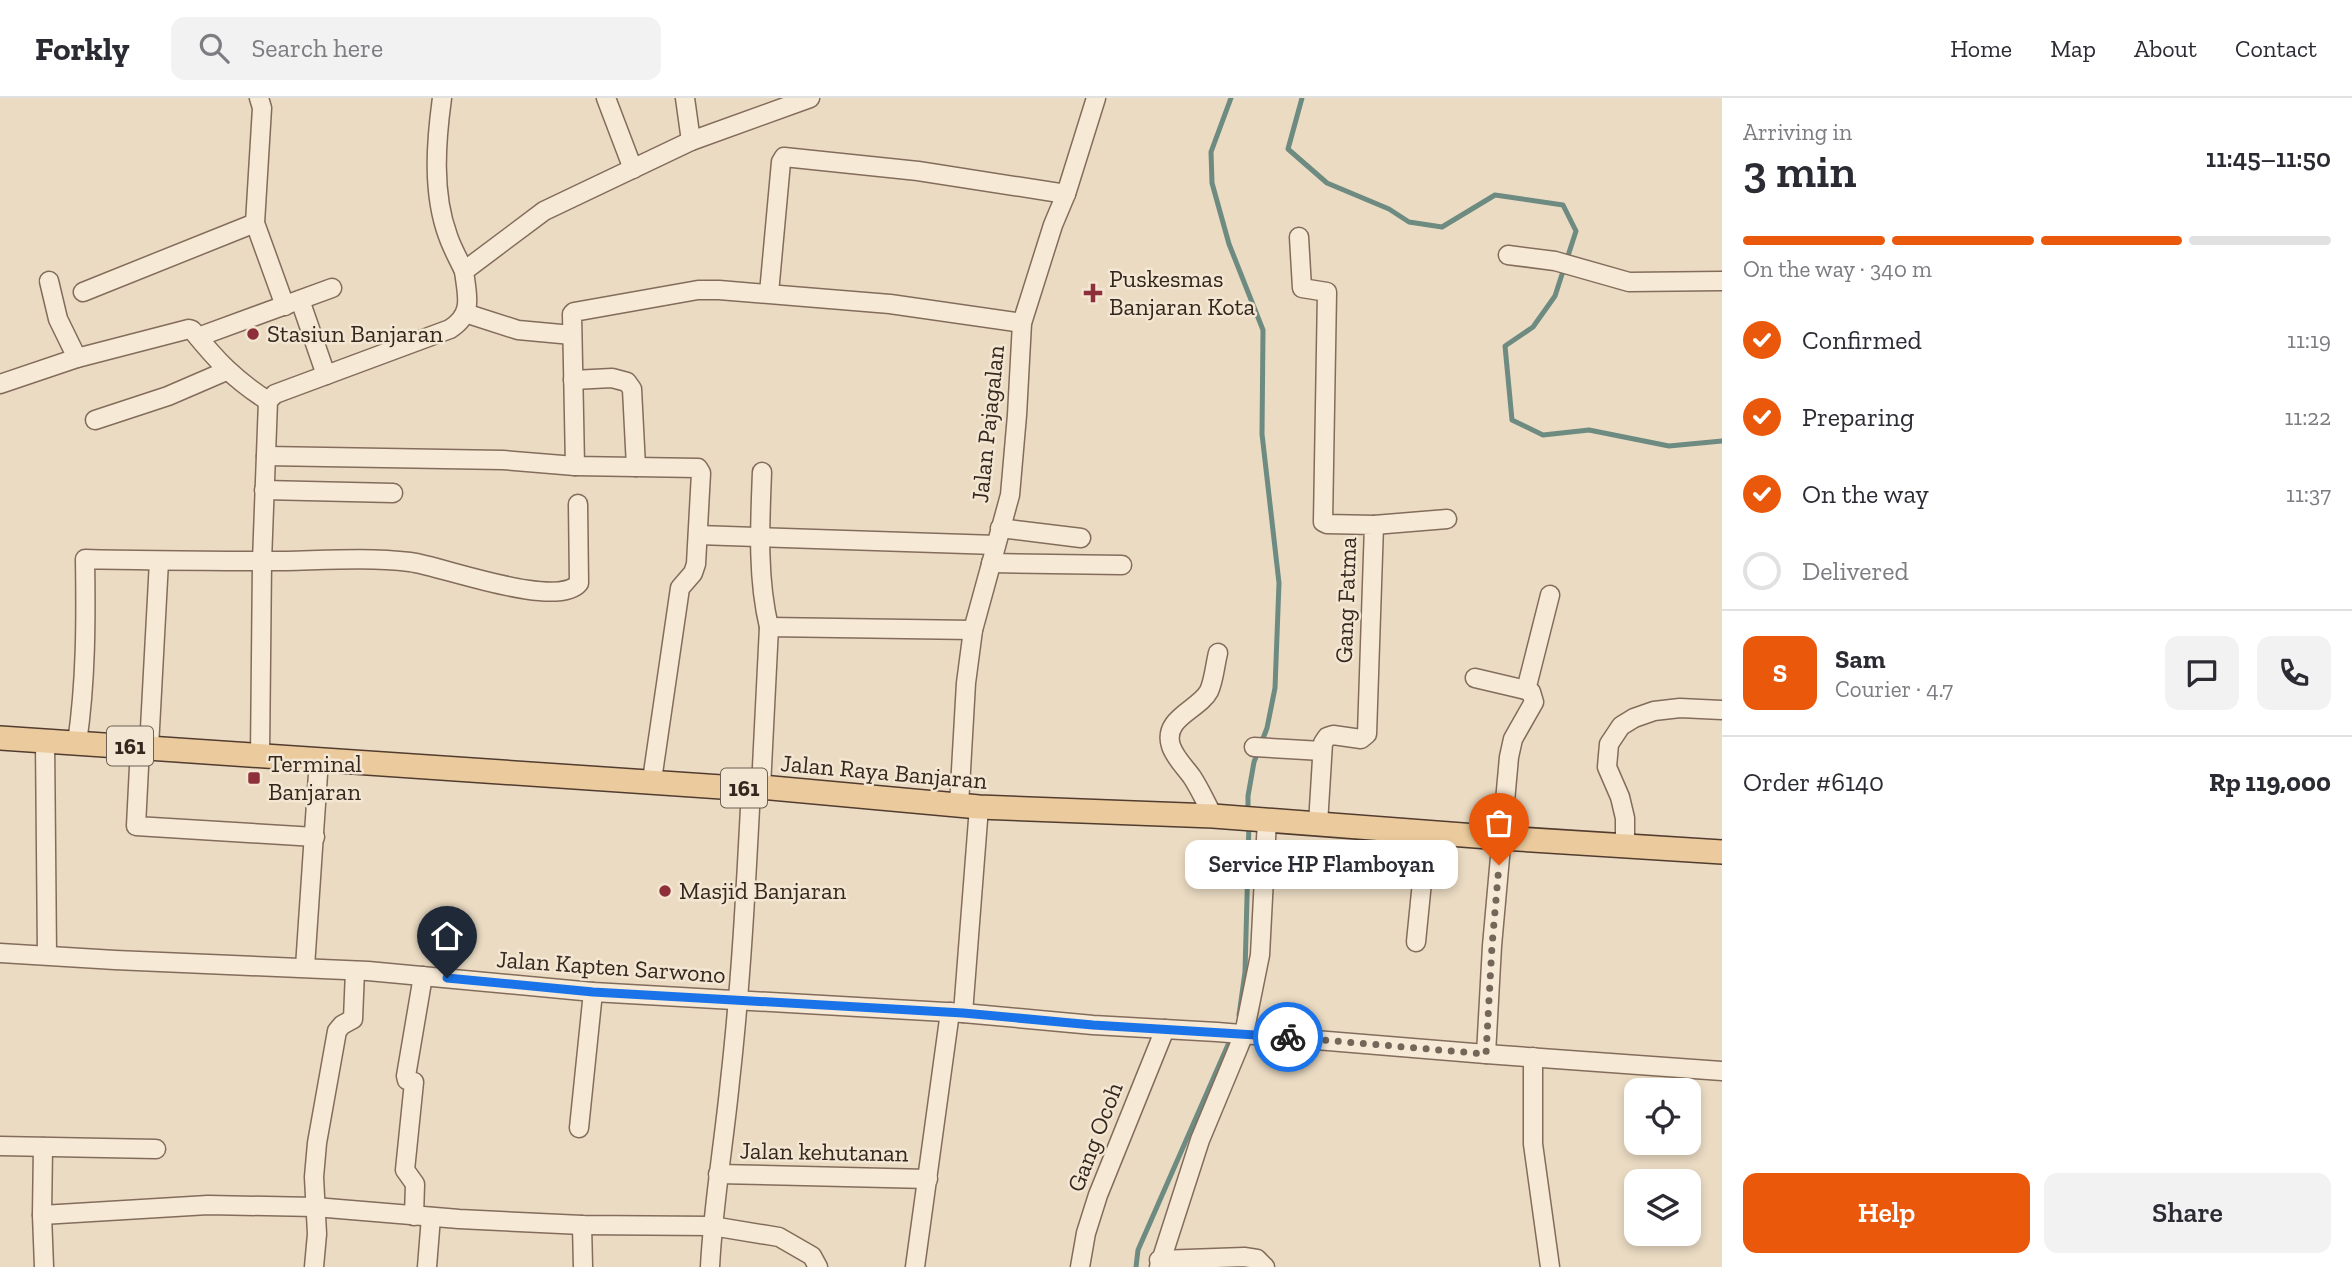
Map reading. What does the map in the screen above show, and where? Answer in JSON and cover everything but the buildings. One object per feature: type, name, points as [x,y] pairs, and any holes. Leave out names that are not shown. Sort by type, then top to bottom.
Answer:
[{"type":"main road","name":"Jalan Raya Banjaran","points":[[0,738],[652,780],[969,806],[1220,817],[1722,852]]},
{"type":"street","points":[[259,98],[262,108],[255,223],[326,375]]},
{"type":"street","points":[[260,755],[262,561],[268,401],[275,394],[450,329],[459,323],[466,313],[468,301],[464,271],[448,235],[439,186],[437,139],[442,98]]},
{"type":"street","points":[[606,98],[633,169]]},
{"type":"street","points":[[685,98],[691,141]]},
{"type":"street","points":[[464,271],[544,211],[691,141],[810,98]]},
{"type":"street","name":"Jalan Pajagalan","points":[[957,1012],[969,806],[966,683],[973,630],[1010,495],[1022,323],[1096,98]]},
{"type":"street","points":[[769,293],[783,157],[918,171],[1066,194]]},
{"type":"street","points":[[83,292],[255,223]]},
{"type":"street","name":"Gang Fatma","points":[[1299,237],[1302,288],[1327,292],[1323,522],[1374,525],[1367,734],[1360,739],[1333,735],[1327,737],[1322,751]]},
{"type":"street","points":[[1508,255],[1564,264],[1629,282],[1722,281]]},
{"type":"street","points":[[49,281],[58,319],[77,358]]},
{"type":"street","points":[[198,337],[332,288]]},
{"type":"street","points":[[575,466],[572,314],[577,311],[698,290],[769,293],[890,304],[1022,323]]},
{"type":"street","points":[[466,313],[518,330],[572,335]]},
{"type":"street","points":[[0,384],[77,358],[185,329],[192,330],[226,371],[268,401]]},
{"type":"street","points":[[95,420],[168,396],[226,371]]},
{"type":"street","points":[[573,380],[612,378],[627,382],[632,389],[636,467]]},
{"type":"street","points":[[266,456],[503,460],[575,466],[697,467],[701,473],[695,569],[680,588],[652,780]]},
{"type":"street","points":[[710,1267],[712,1226],[738,1001],[769,627],[764,606],[760,538],[762,472]]},
{"type":"street","points":[[264,490],[393,493]]},
{"type":"street","points":[[77,743],[84,697],[87,646],[85,559],[411,562],[477,580],[561,592],[576,587],[579,583],[578,504]]},
{"type":"street","points":[[1374,525],[1447,519]]},
{"type":"street","points":[[698,535],[760,538],[1081,538]]},
{"type":"street","points":[[159,561],[136,826],[315,837]]},
{"type":"street","points":[[991,563],[1122,565]]},
{"type":"street","points":[[1527,690],[1550,595]]},
{"type":"street","points":[[769,627],[973,630]]},
{"type":"street","points":[[1217,653],[1210,689],[1203,700],[1181,716],[1173,726],[1170,739],[1178,760],[1220,817]]},
{"type":"street","points":[[1475,678],[1527,690],[1531,692],[1534,702],[1513,738],[1509,757],[1492,946],[1486,1054]]},
{"type":"street","points":[[1625,844],[1625,818],[1620,797],[1607,767],[1609,744],[1621,726],[1654,711],[1680,708],[1722,710]]},
{"type":"street","points":[[45,741],[47,955]]},
{"type":"street","points":[[1254,747],[1322,751],[1318,824]]},
{"type":"street","points":[[305,967],[319,759]]},
{"type":"street","points":[[1262,820],[1260,955],[1232,1033],[1174,1225],[1159,1264],[1244,1256],[1257,1259],[1265,1267]]},
{"type":"street","points":[[1416,943],[1427,832]]},
{"type":"street","name":"Jalan Kapten Sarwono","points":[[0,953],[305,967],[593,992],[957,1012],[1093,1025],[1385,1044],[1533,1058],[1722,1071]]},
{"type":"street","points":[[314,1267],[317,1234],[314,1177],[317,1143],[337,1031],[353,1019],[355,971]]},
{"type":"street","points":[[423,976],[406,1076],[407,1080],[414,1082],[405,1168],[415,1184],[423,1216],[426,1267]]},
{"type":"street","points":[[579,1128],[593,992]]},
{"type":"street","points":[[915,1267],[932,1146],[957,1012]]},
{"type":"street","name":"Gang Ocoh","points":[[1080,1267],[1086,1233],[1098,1195],[1165,1028]]},
{"type":"street","points":[[1533,1058],[1533,1144],[1550,1267]]},
{"type":"street","points":[[0,1146],[156,1149]]},
{"type":"street","points":[[43,1147],[44,1267]]},
{"type":"street","name":"Jalan kehutanan","points":[[718,1174],[928,1179]]},
{"type":"street","points":[[42,1215],[166,1205],[208,1205],[315,1207],[583,1225],[712,1226],[779,1237],[812,1256],[818,1267]]},
{"type":"street","points":[[583,1225],[583,1267]]},
{"type":"waterway","points":[[1231,98],[1211,152],[1212,183],[1229,244],[1263,330],[1262,434],[1279,583],[1275,688],[1267,728],[1254,762],[1248,813]]},
{"type":"waterway","points":[[1302,98],[1288,149],[1327,183],[1389,209],[1409,222],[1442,227],[1495,195],[1563,205],[1576,231],[1555,296],[1533,327],[1505,346],[1512,420],[1543,435],[1589,430],[1669,446],[1722,441]]},
{"type":"waterway","points":[[1239,1015],[1245,972],[1249,823]]},
{"type":"waterway","points":[[1136,1267],[1138,1250],[1231,1038]]},
{"type":"way so far","points":[[1288,1037],[1486,1054],[1499,865]]},
{"type":"place","name":"Puskesmas Banjaran Kota","points":[[1093,293]]},
{"type":"place","name":"Stasiun Banjaran","points":[[253,334]]},
{"type":"place","name":"Terminal Banjaran","points":[[254,778]]},
{"type":"place","name":"Service HP Flamboyan","points":[[1499,865]]},
{"type":"place","name":"Masjid Banjaran","points":[[665,891]]},
{"type":"route","points":[[447,978],[593,992],[963,1013],[1093,1025],[1288,1037]]}]
